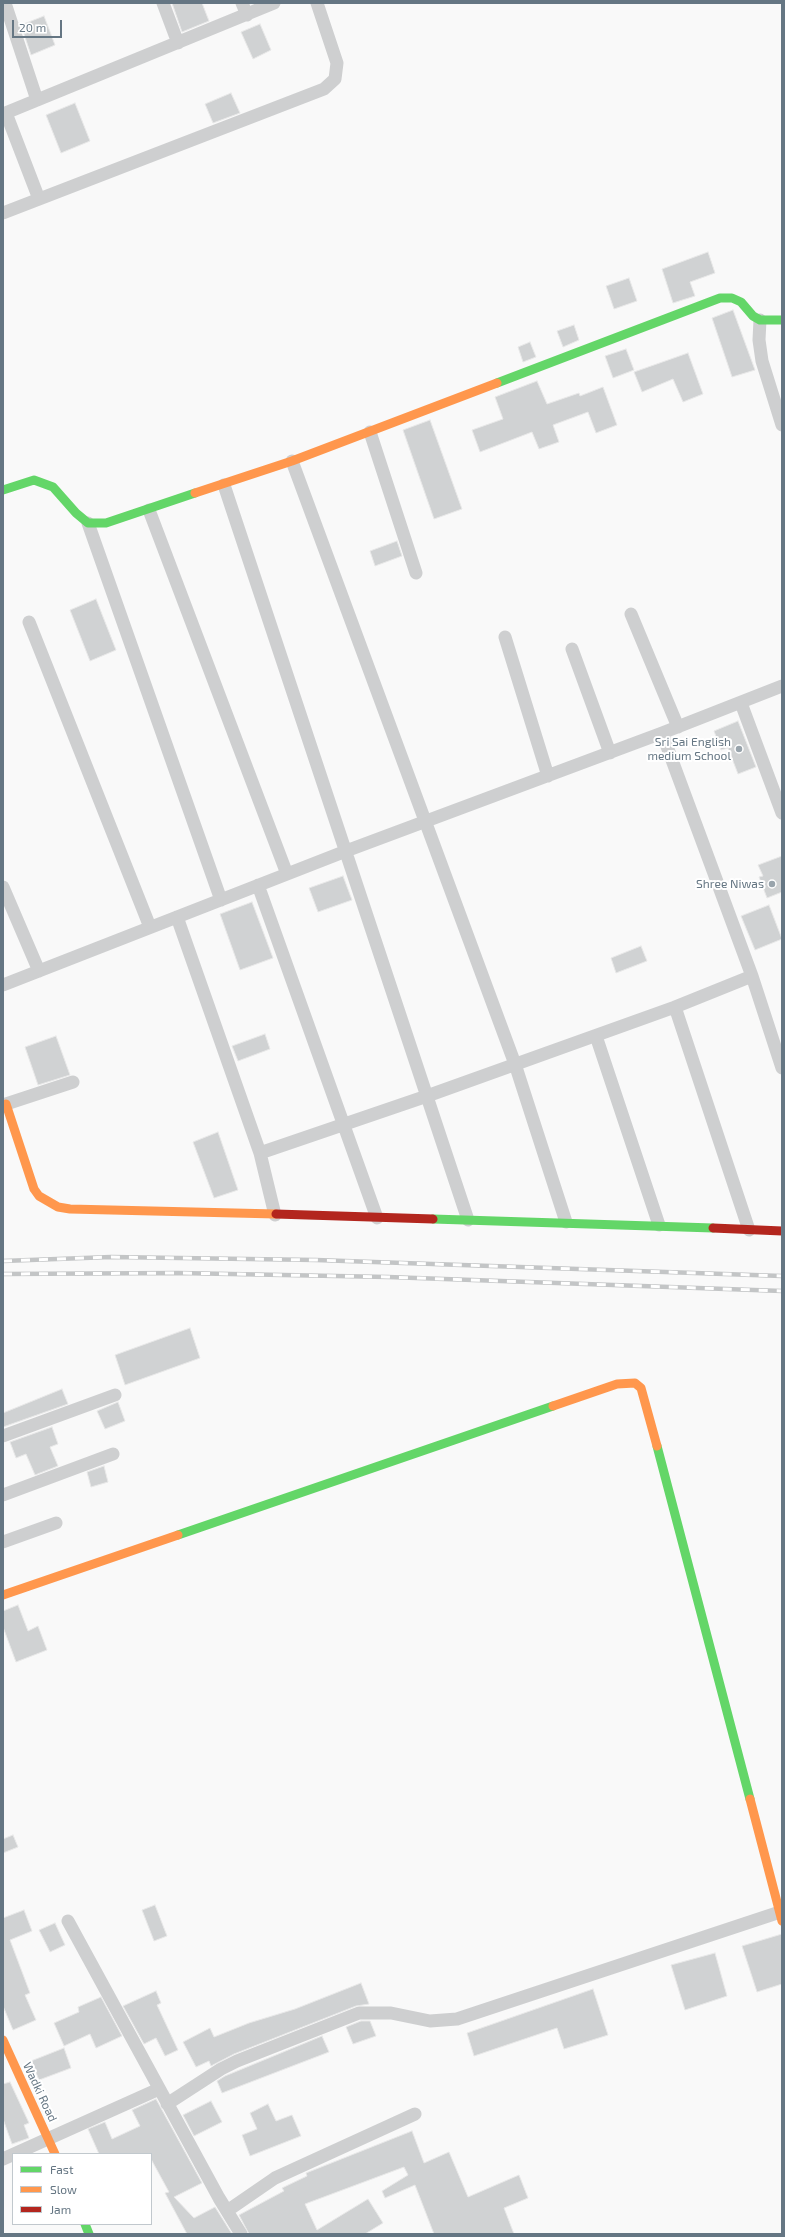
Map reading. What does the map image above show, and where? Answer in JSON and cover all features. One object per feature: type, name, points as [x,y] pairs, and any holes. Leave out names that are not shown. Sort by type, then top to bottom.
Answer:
[{"type":"street","points":[[4,3],[37,100]]},
{"type":"street","points":[[163,3],[178,43]]},
{"type":"street","points":[[39,199],[5,114],[178,43],[244,9],[274,3]]},
{"type":"street","points":[[3,214],[324,89],[335,79],[337,63],[317,3]]},
{"type":"street","points":[[88,523],[106,524],[292,461],[720,298],[732,298],[741,302],[753,316],[760,320],[782,320]]},
{"type":"street","points":[[760,320],[759,340],[762,361],[782,425]]},
{"type":"street","points":[[370,432],[416,573]]},
{"type":"street","points":[[292,461],[424,822],[515,1064],[566,1222]]},
{"type":"street","points":[[3,490],[34,480],[53,487],[76,513],[88,523],[221,900]]},
{"type":"street","points":[[224,485],[468,1220]]},
{"type":"street","points":[[149,510],[287,874]]},
{"type":"street","points":[[631,614],[678,727]]},
{"type":"street","points":[[29,622],[150,928]]},
{"type":"street","points":[[505,637],[548,776]]},
{"type":"street","points":[[572,649],[610,753]]},
{"type":"street","points":[[3,985],[346,851],[610,753],[782,686]]},
{"type":"street","points":[[741,703],[782,813]]},
{"type":"street","points":[[662,733],[752,976],[782,1068]]},
{"type":"street","points":[[258,885],[377,1218]]},
{"type":"street","points":[[3,887],[39,971]]},
{"type":"street","points":[[177,917],[260,1152],[275,1215]]},
{"type":"street","points":[[260,1152],[427,1096],[596,1036],[752,976]]},
{"type":"street","points":[[674,1007],[749,1230]]},
{"type":"street","points":[[596,1036],[659,1225]]},
{"type":"street","points":[[74,1082],[4,1104],[34,1189],[39,1196],[58,1207],[70,1209],[659,1225],[782,1231]]},
{"type":"street","points":[[3,1595],[617,1384],[635,1383],[641,1388],[777,1885],[781,1916],[457,2019],[430,2021],[391,2012],[359,2013],[231,2064],[168,2104]]},
{"type":"street","points":[[3,1436],[115,1395]]},
{"type":"street","points":[[3,1495],[113,1454]]},
{"type":"street","points":[[3,1542],[56,1523]]},
{"type":"street","points":[[68,1921],[159,2089],[241,2234]]},
{"type":"street","name":"Wadki Road","points":[[3,2040],[55,2153]]},
{"type":"street","points":[[16,2153],[159,2089]]},
{"type":"street","points":[[227,2211],[275,2178],[415,2114]]},
{"type":"street","points":[[84,2225],[89,2234]]},
{"type":"building","points":[[172,3],[202,3],[209,21],[182,32]]},
{"type":"building","points":[[44,16],[55,45],[31,55],[21,25]]},
{"type":"building","points":[[260,24],[271,50],[253,59],[241,32]]},
{"type":"building","points":[[231,93],[240,113],[213,123],[205,104]]},
{"type":"building","points":[[75,103],[90,141],[61,153],[46,115]]},
{"type":"building","points":[[708,252],[715,273],[690,282],[695,296],[673,303],[662,269]]},
{"type":"building","points":[[629,278],[637,301],[614,309],[606,286]]},
{"type":"building","points":[[733,310],[755,370],[732,377],[712,318]]},
{"type":"building","points":[[574,325],[579,340],[563,347],[557,331]]},
{"type":"building","points":[[530,342],[536,357],[523,362],[518,347]]},
{"type":"building","points":[[626,349],[634,370],[613,378],[605,356]]},
{"type":"building","points":[[688,353],[703,394],[683,402],[673,379],[642,392],[634,372]]},
{"type":"building","points":[[537,381],[547,404],[579,393],[580,396],[603,387],[617,425],[596,433],[588,412],[553,425],[559,442],[539,449],[532,432],[480,452],[472,430],[503,419],[495,397]]},
{"type":"building","points":[[430,420],[462,509],[434,519],[403,430]]},
{"type":"building","points":[[397,541],[402,556],[375,566],[370,551]]},
{"type":"building","points":[[96,599],[116,650],[90,661],[70,610]]},
{"type":"building","name":"Sri Sai English medium School","points":[[738,721],[756,767],[738,774],[728,748],[721,750],[714,731]]},
{"type":"building","name":"Shree Niwas","points":[[782,856],[782,892],[767,898],[759,877],[763,876],[758,865]]},
{"type":"building","points":[[343,876],[352,900],[318,912],[309,888]]},
{"type":"building","points":[[252,902],[273,958],[240,970],[220,914]]},
{"type":"building","points":[[769,905],[782,939],[755,950],[741,916]]},
{"type":"building","points":[[641,946],[647,961],[616,973],[611,958]]},
{"type":"building","points":[[265,1034],[270,1049],[238,1061],[232,1046]]},
{"type":"building","points":[[56,1036],[70,1075],[38,1085],[25,1047]]},
{"type":"building","points":[[218,1132],[238,1190],[214,1198],[193,1142]]},
{"type":"building","points":[[190,1328],[200,1358],[125,1385],[115,1355]]},
{"type":"building","points":[[62,1389],[68,1404],[3,1427],[3,1413]]},
{"type":"building","points":[[118,1402],[125,1421],[105,1429],[97,1411]]},
{"type":"building","points":[[52,1427],[58,1444],[50,1447],[58,1466],[35,1475],[26,1454],[16,1458],[10,1442]]},
{"type":"building","points":[[104,1466],[108,1482],[91,1487],[87,1472]]},
{"type":"building","points":[[18,1605],[28,1631],[38,1626],[47,1650],[16,1662],[3,1627],[3,1611]]},
{"type":"building","points":[[13,1835],[18,1847],[3,1853],[3,1839]]},
{"type":"building","points":[[155,1905],[167,1936],[154,1941],[142,1910]]},
{"type":"building","points":[[24,1910],[32,1931],[10,1940],[30,1993],[25,1995],[36,2020],[13,2030],[3,2006],[3,1918]]},
{"type":"building","points":[[55,1923],[65,1945],[50,1952],[39,1930]]},
{"type":"building","points":[[782,1934],[782,1984],[757,1992],[742,1946]]},
{"type":"building","points":[[715,1953],[727,1996],[685,2010],[671,1965]]},
{"type":"building","points":[[361,1983],[369,2004],[356,2006],[234,2054],[211,2066],[209,2061],[196,2067],[183,2042],[210,2028],[214,2037],[249,2023],[295,2009]]},
{"type":"building","points":[[593,1989],[608,2035],[564,2049],[557,2028],[474,2056],[467,2033]]},
{"type":"building","points":[[156,1991],[161,2003],[157,2005],[178,2050],[165,2056],[156,2038],[144,2044],[123,2006]]},
{"type":"building","points":[[101,1997],[122,2036],[96,2048],[90,2034],[64,2046],[54,2023],[79,2012],[78,2007]]},
{"type":"building","points":[[361,2021],[370,2021],[376,2036],[353,2044],[346,2027]]},
{"type":"building","points":[[322,2036],[329,2052],[222,2093],[217,2081],[225,2076]]},
{"type":"building","points":[[64,2048],[71,2068],[39,2080],[31,2061]]},
{"type":"building","points":[[10,2082],[29,2123],[24,2125],[29,2138],[12,2144],[3,2119],[3,2084]]},
{"type":"building","points":[[156,2099],[202,2183],[174,2197],[194,2218],[215,2207],[232,2234],[187,2234],[165,2193],[169,2192],[152,2161],[152,2153],[99,2153],[88,2129],[105,2122],[112,2139],[140,2126],[132,2110]]},
{"type":"building","points":[[211,2101],[222,2122],[194,2136],[183,2115]]},
{"type":"building","points":[[268,2104],[276,2121],[292,2115],[301,2136],[250,2156],[242,2135],[257,2129],[250,2113]]},
{"type":"building","points":[[412,2131],[424,2163],[449,2152],[468,2197],[519,2175],[528,2198],[504,2208],[514,2234],[434,2234],[415,2185],[385,2198],[382,2191],[408,2175],[404,2167],[305,2204],[317,2230],[368,2199],[383,2223],[365,2234],[249,2234],[239,2215],[284,2191],[282,2188],[307,2176],[306,2173]]},
{"type":"railway","points":[[3,1261],[111,1257],[316,1260],[782,1276]]},
{"type":"railway","points":[[3,1274],[178,1273],[388,1277],[782,1291]]},
{"type":"traffic: fast","points":[[497,383],[720,298],[732,298],[741,302],[753,316],[760,320],[782,320]]},
{"type":"traffic: fast","points":[[3,490],[34,480],[53,487],[76,513],[88,523],[106,523],[195,493]]},
{"type":"traffic: fast","points":[[433,1219],[713,1228]]},
{"type":"traffic: fast","points":[[178,1535],[553,1406]]},
{"type":"traffic: fast","points":[[657,1446],[750,1799]]},
{"type":"traffic: fast","points":[[85,2225],[89,2234]]},
{"type":"traffic: slow","points":[[195,493],[292,461],[497,383]]},
{"type":"traffic: slow","points":[[6,1104],[34,1189],[39,1196],[58,1207],[70,1209],[276,1214]]},
{"type":"traffic: slow","points":[[553,1406],[617,1384],[635,1383],[641,1388],[657,1446]]},
{"type":"traffic: slow","points":[[3,1595],[178,1535]]},
{"type":"traffic: slow","points":[[750,1799],[782,1921]]},
{"type":"traffic: slow","points":[[3,2040],[55,2153]]},
{"type":"traffic: jam","points":[[276,1214],[433,1219]]},
{"type":"traffic: jam","points":[[713,1228],[782,1231]]},
{"type":"place","name":"Sri Sai English medium School","points":[[739,749]]},
{"type":"place","name":"Shree Niwas","points":[[772,884]]}]
